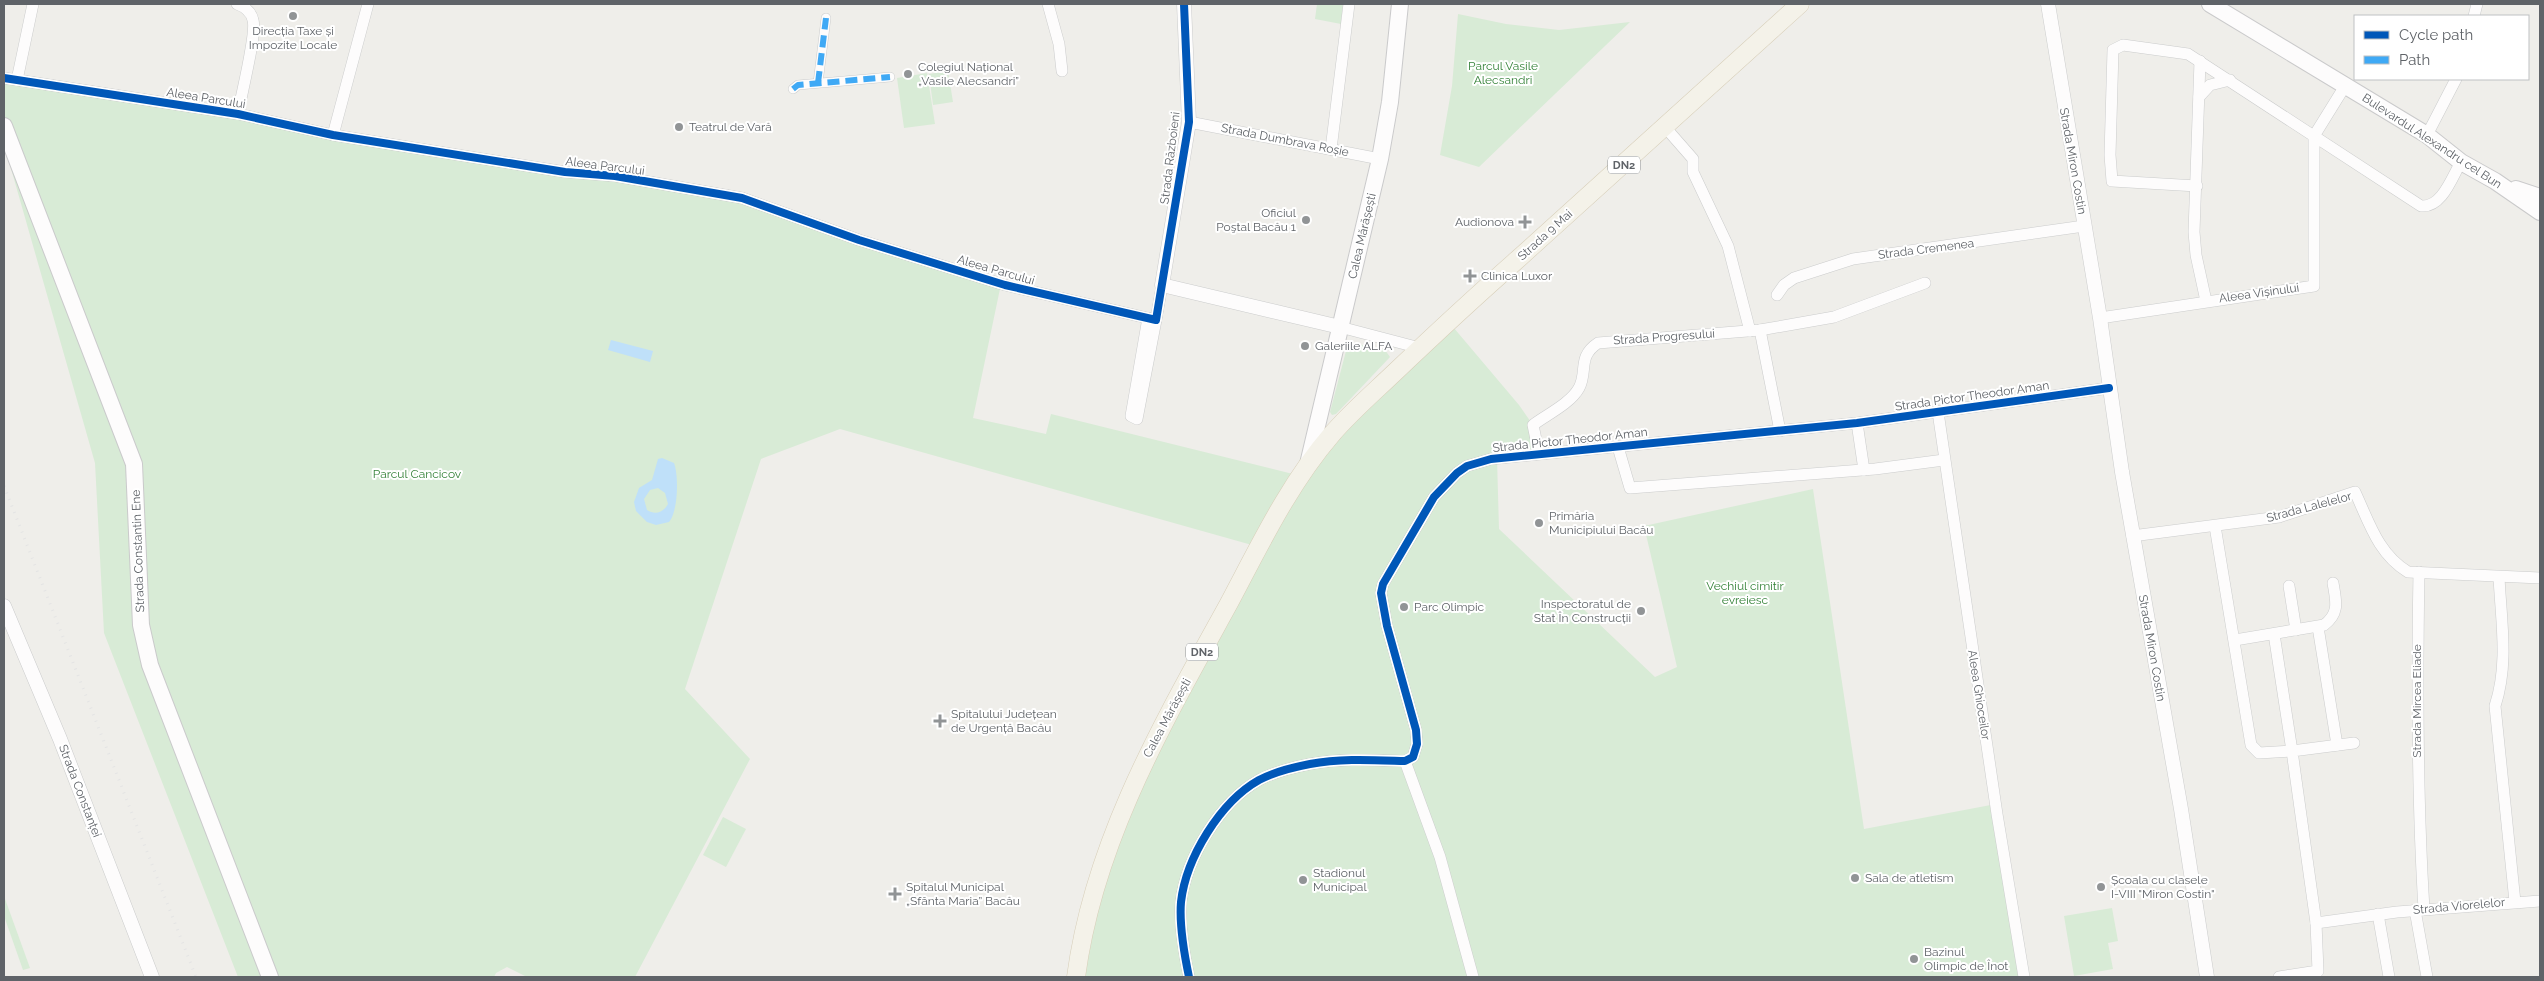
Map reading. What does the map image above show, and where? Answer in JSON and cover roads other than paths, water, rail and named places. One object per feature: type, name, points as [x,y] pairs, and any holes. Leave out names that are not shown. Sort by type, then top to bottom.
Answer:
[{"type":"main road","name":"Calea Mărășești","points":[[1076,977],[1090,904],[1109,843],[1127,796],[1190,675],[1304,471],[1380,159],[1390,102],[1400,4]]},
{"type":"main road","name":"Bulevardul Alexandru cel Bun","points":[[2210,4],[2427,135],[2461,162],[2535,200]]},
{"type":"main road","name":"Strada 9 Mai","points":[[1304,471],[1346,418],[1420,348],[1665,127],[1790,7]]},
{"type":"main road","name":"Strada Constantin Ene","points":[[4,126],[134,464],[140,625],[150,665],[270,977]]},
{"type":"main road","points":[[2535,200],[2540,212]]},
{"type":"street","points":[[17,80],[33,4]]},
{"type":"street","name":"Aleea Parcului","points":[[238,4],[251,13],[254,28],[238,114]]},
{"type":"street","points":[[333,135],[368,4]]},
{"type":"street","points":[[1048,4],[1059,44],[1062,71]]},
{"type":"street","name":"Strada Războieni","points":[[1162,285],[1189,122],[1184,4]]},
{"type":"street","points":[[1331,149],[1348,4]]},
{"type":"street","name":"Strada Miron Costin","points":[[2048,4],[2100,318],[2132,536],[2181,808],[2207,977]]},
{"type":"street","points":[[818,83],[826,18]]},
{"type":"street","points":[[2197,186],[2112,181],[2110,155],[2114,50],[2123,45],[2158,48],[2184,53],[2200,60],[2421,206],[2428,207],[2438,200],[2461,162]]},
{"type":"street","name":"Aleea Vișinului","points":[[2200,60],[2194,232],[2196,255],[2206,301],[2314,286],[2314,136]]},
{"type":"street","points":[[794,90],[798,85],[890,77]]},
{"type":"street","name":"Aleea Parcului","points":[[4,78],[238,114],[333,135],[565,172],[615,176],[742,198],[859,240],[1005,285],[1152,319]]},
{"type":"street","points":[[2199,97],[2210,86],[2230,80]]},
{"type":"street","points":[[2427,135],[2455,80]]},
{"type":"street","points":[[2314,136],[2345,86]]},
{"type":"street","name":"Strada Dumbrava Roșie","points":[[1189,122],[1380,159]]},
{"type":"street","points":[[1665,127],[1693,159],[1693,172],[1728,246],[1755,331],[1780,431]]},
{"type":"street","name":"Strada Cremenea","points":[[1777,295],[1784,285],[1794,278],[1853,259],[2084,226]]},
{"type":"street","name":"Strada Progresului","points":[[1539,454],[1532,425],[1570,398],[1579,388],[1586,354],[1598,343],[1755,331],[1834,317],[1925,283]]},
{"type":"street","points":[[1152,319],[1139,418],[1133,418],[1152,319],[1162,285],[1420,348]]},
{"type":"street","points":[[2100,318],[2206,301]]},
{"type":"street","name":"Strada Pictor Theodor Aman","points":[[1405,761],[1413,757],[1417,744],[1416,730],[1382,604],[1381,593],[1389,571],[1434,496],[1457,473],[1468,466],[1491,459],[1857,423],[2109,388]]},
{"type":"street","name":"Aleea Ghioceilor","points":[[1938,412],[2024,977]]},
{"type":"street","points":[[1857,423],[1864,470]]},
{"type":"street","points":[[1618,447],[1630,488],[1864,470],[1944,460]]},
{"type":"street","name":"Strada Lalelelor","points":[[2132,536],[2279,516],[2354,492],[2382,550],[2393,563],[2408,572],[2418,572]]},
{"type":"street","points":[[2216,526],[2251,745],[2259,753],[2354,743]]},
{"type":"street","points":[[2418,572],[2540,578]]},
{"type":"street","name":"Strada Mircea Eliade","points":[[2418,572],[2416,732],[2419,910],[2427,977]]},
{"type":"street","points":[[2499,577],[2504,661],[2501,688],[2495,706],[2515,902]]},
{"type":"street","points":[[2235,640],[2324,625],[2335,614],[2333,583]]},
{"type":"street","points":[[2290,586],[2296,630]]},
{"type":"street","name":"Strada Constanței","points":[[4,608],[57,733],[152,977]]},
{"type":"street","points":[[2318,627],[2337,745]]},
{"type":"street","points":[[2274,634],[2316,923],[2319,974],[2281,977]]},
{"type":"street","points":[[1189,977],[1181,916],[1185,882],[1197,852],[1212,825],[1230,805],[1259,780],[1311,764],[1346,760],[1405,761],[1440,857],[1473,977]]},
{"type":"street","name":"Strada Viorelelor","points":[[2316,923],[2378,914],[2540,901]]},
{"type":"street","points":[[2378,914],[2389,977]]},
{"type":"water","points":[[611,340],[653,351],[650,362],[608,350]]},
{"type":"water","points":[[662,458],[674,463],[677,476],[677,494],[672,517],[669,522],[656,525],[647,522],[636,511],[634,502],[639,488],[652,480],[658,459]],"holes":[[[658,488],[665,493],[668,504],[664,509],[656,513],[647,510],[644,499],[650,490]]]},
{"type":"railway","points":[[4,486],[196,977]]},
{"type":"place","name":"Direcția Taxe și Impozite Locale","points":[[293,16]]},
{"type":"place","name":"Colegiul Național „Vasile Alecsandri”","points":[[908,74]]},
{"type":"place","name":"Teatrul de Vară","points":[[679,127]]},
{"type":"place","name":"Oficiul Poştal Bacău 1","points":[[1306,220]]},
{"type":"place","name":"Audionova","points":[[1525,222]]},
{"type":"place","name":"Clinica Luxor","points":[[1470,276]]},
{"type":"place","name":"Galeriile ALFA","points":[[1305,346]]},
{"type":"place","name":"Primăria Municipiului Bacău","points":[[1539,523]]},
{"type":"place","name":"Parc Olimpic","points":[[1404,607]]},
{"type":"place","name":"Inspectoratul de Stat În Construcții","points":[[1641,611]]},
{"type":"place","name":"Spitalului Județean de Urgență Bacău","points":[[940,721]]},
{"type":"place","name":"Sala de atletism","points":[[1855,878]]},
{"type":"place","name":"Stadionul Municipal","points":[[1303,880]]},
{"type":"place","name":"Școala cu clasele I-VIII \"Miron Costin\"","points":[[2101,887]]},
{"type":"place","name":"Spitalul Municipal „Sfânta Maria” Bacău","points":[[895,894]]},
{"type":"place","name":"Bazinul Olimpic de Înot","points":[[1914,959]]},
{"type":"park label","name":"Parcul Vasile Alecsandri","points":[[1503,73]]},
{"type":"park label","name":"Parcul Cancicov","points":[[417,474]]},
{"type":"park label","name":"Vechiul cimitir evreiesc","points":[[1745,593]]}]
